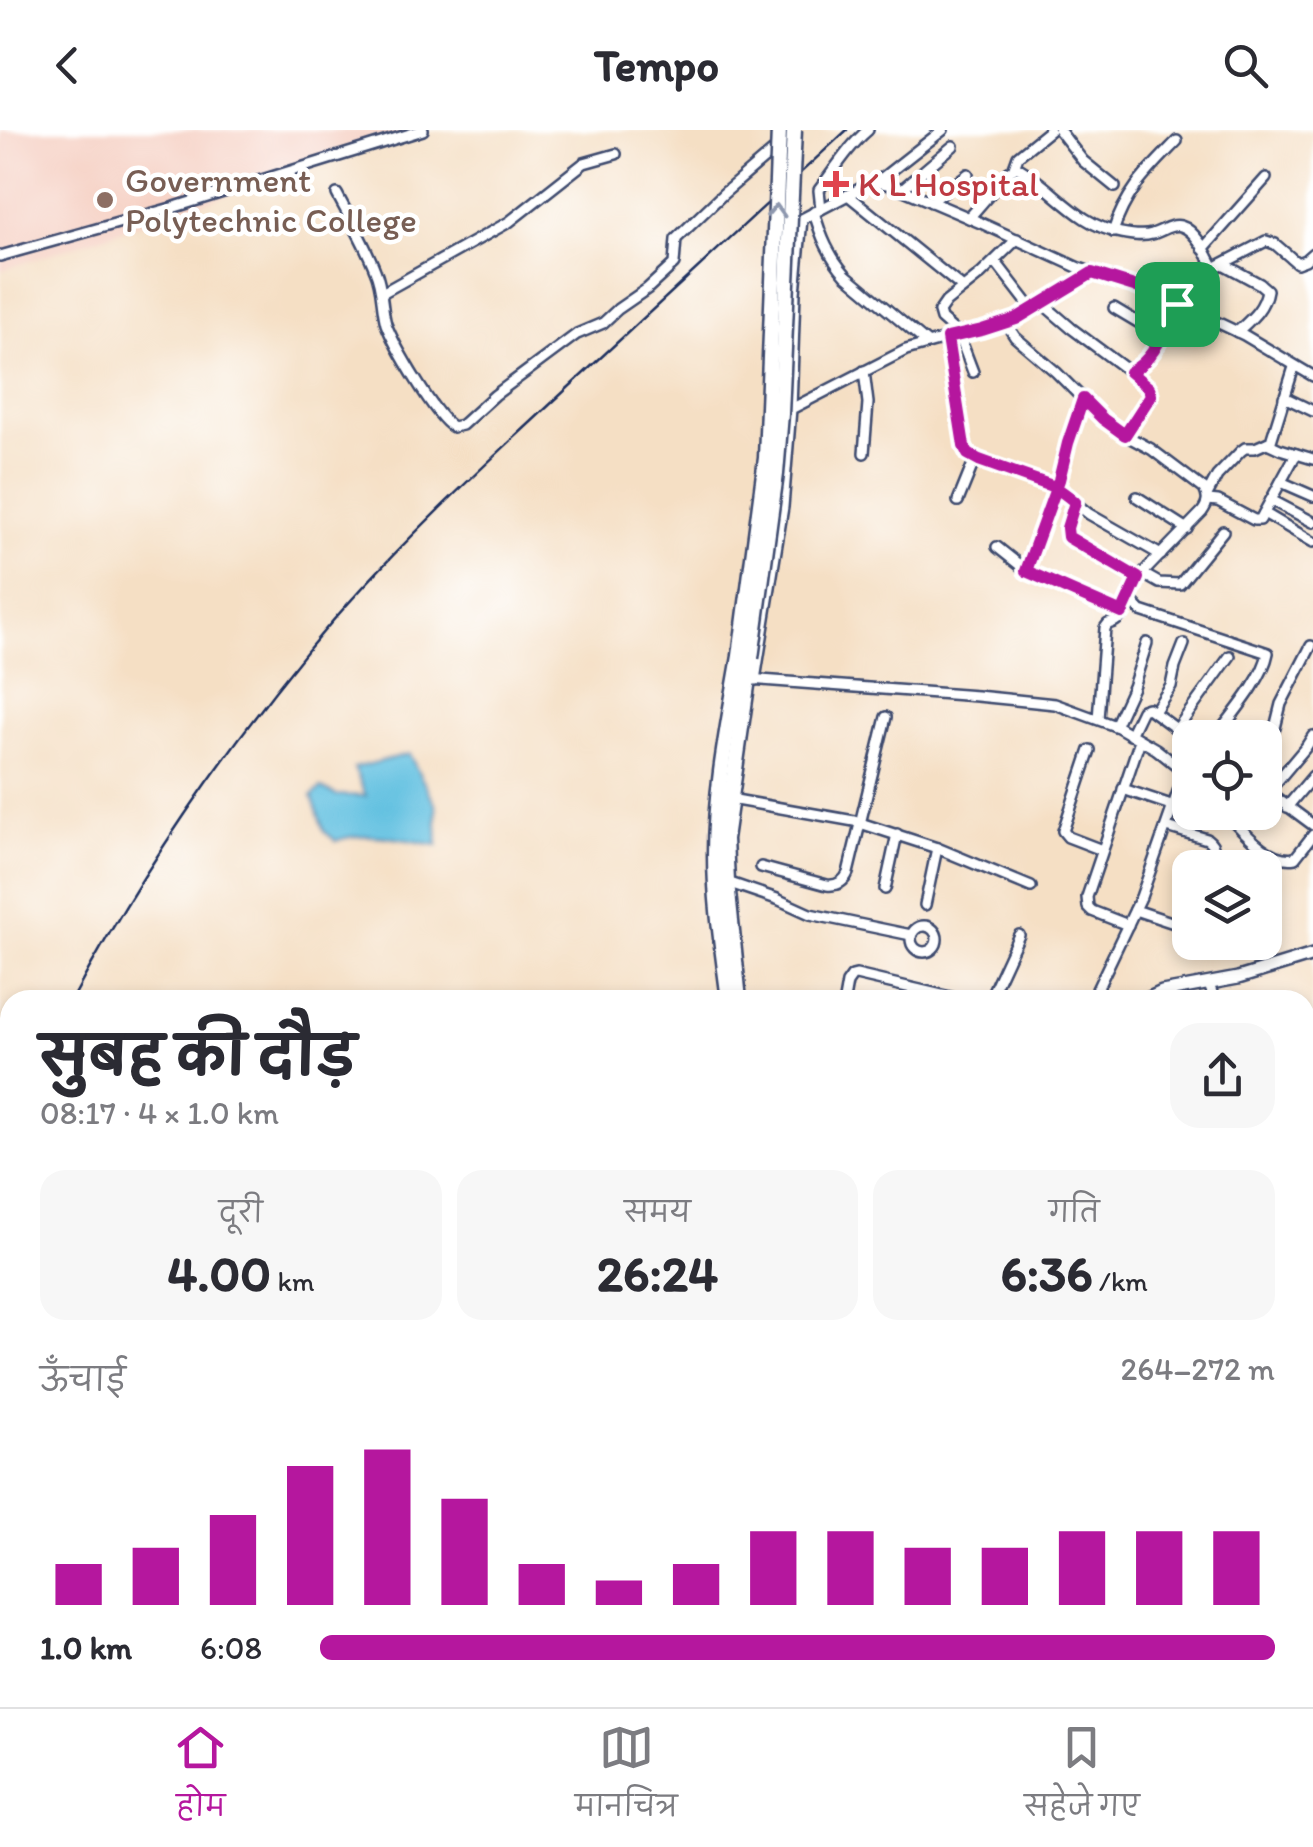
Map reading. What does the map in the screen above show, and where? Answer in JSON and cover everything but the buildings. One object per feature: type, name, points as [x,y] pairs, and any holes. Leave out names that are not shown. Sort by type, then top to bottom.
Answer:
[{"type":"main road","points":[[738,990],[725,839],[746,679],[766,458],[779,130]]},
{"type":"main road","points":[[745,657],[779,434],[796,130]]},
{"type":"main road","points":[[728,990],[715,857],[719,794],[746,679]]},
{"type":"street","points":[[0,256],[423,130]]},
{"type":"street","points":[[337,194],[374,267],[387,324],[434,408],[453,428],[542,358],[576,334],[603,323],[647,289],[674,264],[676,239],[796,130]]},
{"type":"street","points":[[868,130],[850,146],[818,190],[821,237],[846,275],[927,343]]},
{"type":"street","points":[[942,130],[876,182],[802,219],[783,507],[746,679],[1055,704],[1115,726],[1172,761]]},
{"type":"street","points":[[969,218],[1014,168],[1018,156],[1050,130]]},
{"type":"street","points":[[1059,130],[1083,161],[1115,187]]},
{"type":"street","points":[[1113,232],[1137,183],[1178,141]]},
{"type":"street","points":[[902,190],[954,146]]},
{"type":"street","points":[[382,294],[509,222],[584,164],[616,154]]},
{"type":"street","points":[[1014,168],[1020,168],[1086,220],[1113,232],[1145,235],[1179,226],[1189,231],[1218,266],[1267,290],[1258,312],[1238,332]]},
{"type":"street","points":[[931,202],[968,174]]},
{"type":"street","points":[[1202,250],[1266,178]]},
{"type":"street","points":[[876,182],[1092,273],[1181,305],[1238,332],[1313,376]]},
{"type":"street","points":[[848,195],[963,288]]},
{"type":"street","points":[[973,372],[959,335],[940,319],[939,312],[1017,239]]},
{"type":"street","points":[[1130,372],[1152,354],[1181,305],[1218,266],[1266,240],[1296,263],[1313,253]]},
{"type":"street","points":[[995,261],[1032,310]]},
{"type":"street","points":[[791,409],[893,355],[1006,323],[1092,273]]},
{"type":"street","points":[[1042,304],[1149,388],[1151,395],[1125,435]]},
{"type":"street","points":[[1114,308],[1161,336]]},
{"type":"street","points":[[1006,323],[1015,337],[1103,419],[1198,484],[1207,497],[1254,520],[1260,520],[1296,454]]},
{"type":"street","points":[[947,338],[968,454],[1056,488],[1089,514],[1161,555]]},
{"type":"street","points":[[1098,719],[1105,628],[1118,621],[1140,576],[1202,512],[1218,476],[1243,449],[1255,448],[1273,438],[1294,367]]},
{"type":"street","points":[[864,371],[868,403],[864,453]]},
{"type":"street","points":[[1284,397],[1313,411]]},
{"type":"street","points":[[1026,571],[1083,399]]},
{"type":"street","points":[[1267,443],[1313,458]]},
{"type":"street","points":[[958,501],[975,459]]},
{"type":"street","points":[[1280,482],[1313,496]]},
{"type":"street","points":[[1137,497],[1186,529]]},
{"type":"street","points":[[1271,500],[1313,522]]},
{"type":"street","points":[[1075,502],[1068,537],[1158,583],[1180,584],[1223,530]]},
{"type":"street","points":[[1264,513],[1313,542]]},
{"type":"street","points":[[997,547],[1026,571],[1122,613]]},
{"type":"street","points":[[1129,598],[1141,611],[1268,653],[1259,676],[1228,720]]},
{"type":"street","points":[[1115,726],[1147,643]]},
{"type":"street","points":[[1154,712],[1171,686],[1184,644]]},
{"type":"street","points":[[1276,720],[1310,646]]},
{"type":"street","points":[[1184,720],[1230,656]]},
{"type":"street","points":[[1128,924],[1092,910],[1086,903],[1123,789],[1142,710],[1148,708],[1172,725]]},
{"type":"street","points":[[761,867],[827,885],[840,883],[848,873],[862,823],[886,717]]},
{"type":"street","points":[[1282,772],[1313,736]]},
{"type":"street","points":[[1090,750],[1063,830],[1068,837],[1102,850]]},
{"type":"street","points":[[1286,807],[1313,776]]},
{"type":"street","points":[[1123,789],[1172,805]]},
{"type":"street","points":[[730,799],[862,823],[1031,886]]},
{"type":"street","points":[[1282,804],[1313,825]]},
{"type":"street","points":[[1097,990],[1135,910],[1172,811]]},
{"type":"street","points":[[1166,827],[1207,838],[1213,850]]},
{"type":"street","points":[[1244,830],[1259,845],[1286,860],[1295,858],[1313,835]]},
{"type":"street","points":[[886,889],[896,834]]},
{"type":"street","points":[[926,905],[936,848]]},
{"type":"street","points":[[726,882],[810,914],[911,935]]},
{"type":"street","points":[[1135,910],[1172,922]]},
{"type":"street","points":[[994,990],[1019,935]]},
{"type":"street","points":[[1175,990],[1209,985],[1313,955]]},
{"type":"street","points":[[846,990],[847,982],[856,975],[920,990]]},
{"type":"street","points":[[1209,985],[1211,990]]},
{"type":"shaded area","name":"Government Polytechnic College","points":[[0,130],[419,130],[0,271]]},
{"type":"water","points":[[409,754],[436,806],[438,845],[373,836],[336,841],[324,831],[312,796],[321,788],[336,795],[366,796],[354,768]]},
{"type":"railway","points":[[78,990],[182,819],[243,733],[338,615],[468,481],[847,130]]},
{"type":"place","name":"K L Hospital","points":[[836,184]]},
{"type":"place","name":"Government Polytechnic College","points":[[105,200]]},
{"type":"route","points":[[1177,304],[1092,273],[1016,319],[947,338],[968,454],[1052,486],[1056,488],[1061,491],[1075,502],[1068,537],[1138,578],[1122,613],[1026,571],[1048,508],[1056,488],[1063,469],[1083,399],[1125,435],[1151,395],[1149,388],[1130,372],[1154,351],[1177,304]]}]
